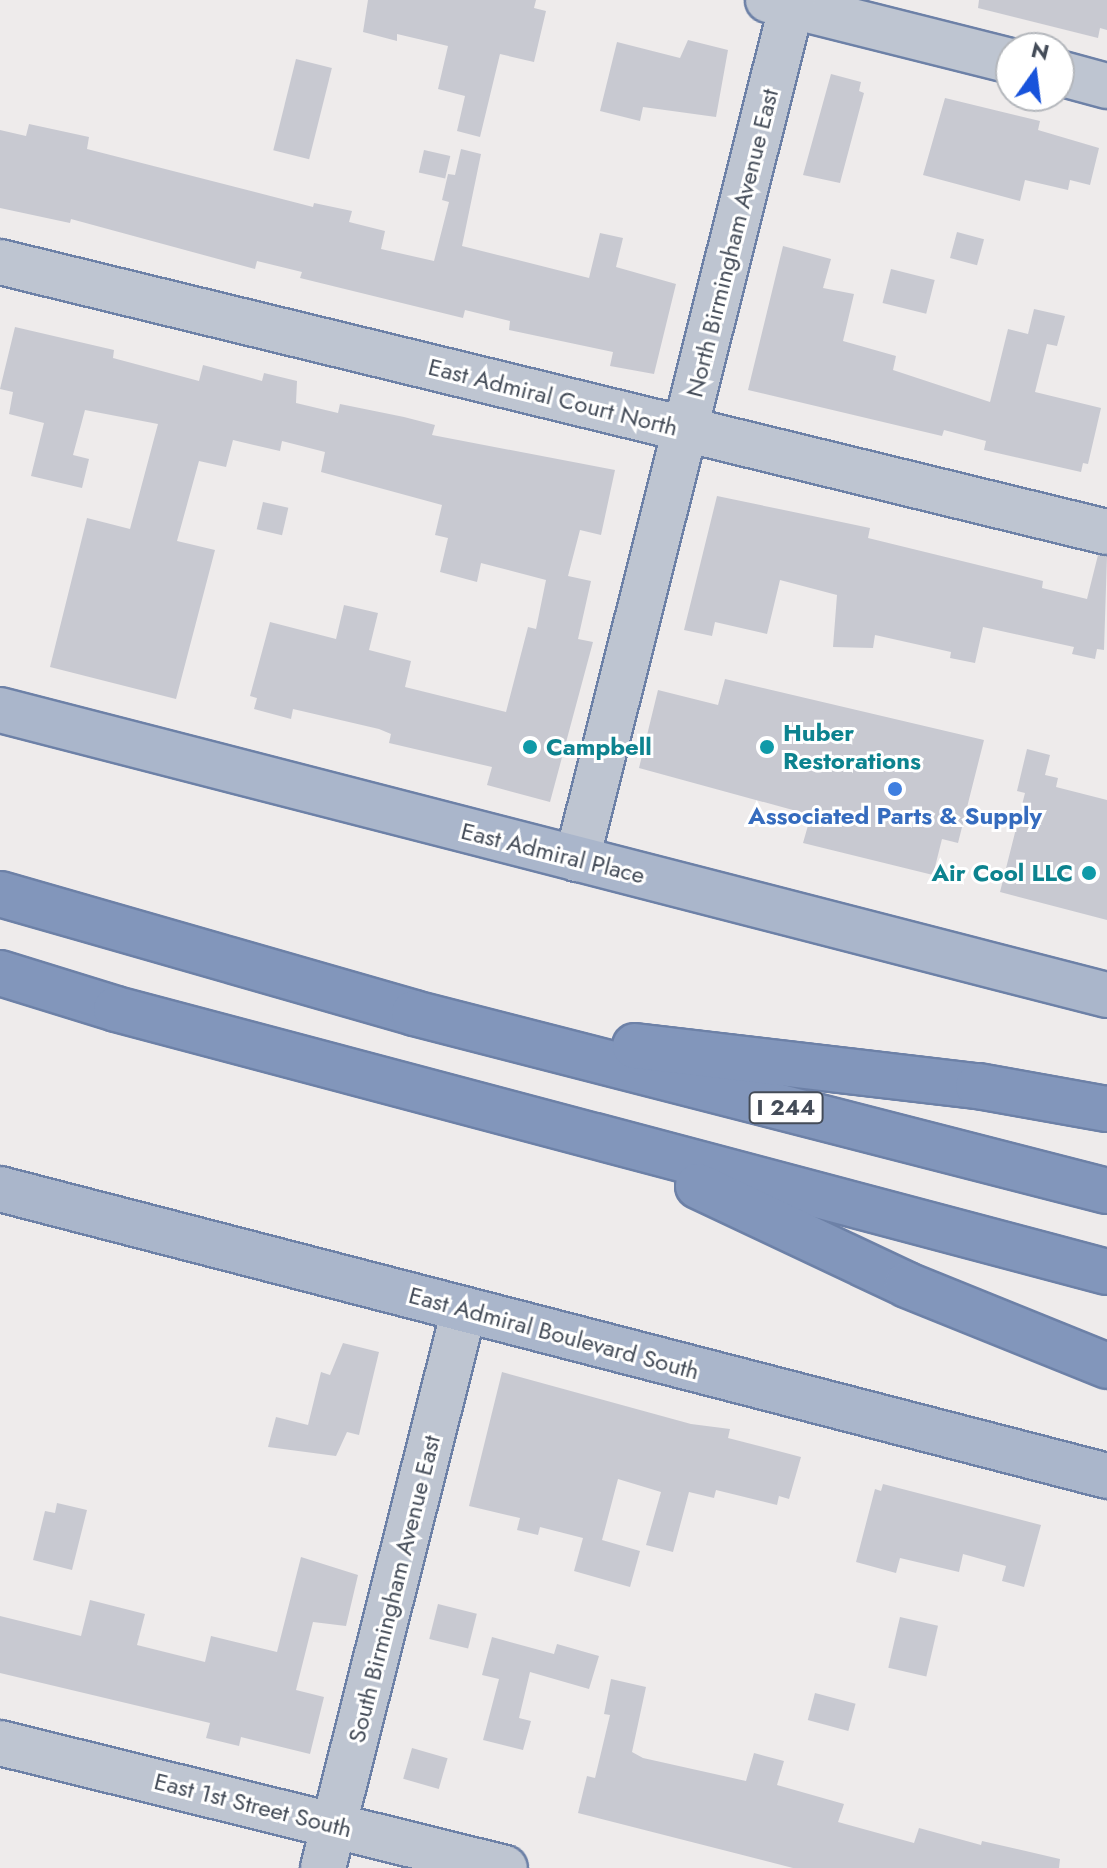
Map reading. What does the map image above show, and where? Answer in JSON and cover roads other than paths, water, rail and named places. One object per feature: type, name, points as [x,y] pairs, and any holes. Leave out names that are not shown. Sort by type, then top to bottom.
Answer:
[{"type":"highway","name":"I 244","points":[[0,894],[466,1026],[1107,1191]]},
{"type":"highway","points":[[0,973],[591,1136],[1107,1272]]},
{"type":"highway","points":[[466,1026],[978,1086],[1107,1109]]},
{"type":"highway","points":[[591,1136],[907,1285],[1107,1366]]},
{"type":"main road","name":"East Admiral Place","points":[[0,710],[1107,995]]},
{"type":"main road","name":"East Admiral Boulevard South","points":[[0,1189],[1107,1476]]},
{"type":"street","points":[[784,2],[995,57]]},
{"type":"street","name":"North Birmingham Avenue East","points":[[577,859],[685,430],[784,2]]},
{"type":"street","points":[[1075,77],[1107,86]]},
{"type":"street","name":"East Admiral Court North","points":[[0,262],[1107,532]]},
{"type":"street","name":"South Birmingham Avenue East","points":[[323,1868],[464,1310]]},
{"type":"street","name":"East 1st Street South","points":[[0,1743],[505,1868]]},
{"type":"place","name":"Campbell","points":[[530,747]]},
{"type":"place","name":"Huber Restorations","points":[[767,747]]},
{"type":"place","name":"Associated Parts & Supply","points":[[895,789]]},
{"type":"place","name":"Air Cool LLC","points":[[1089,873]]}]
